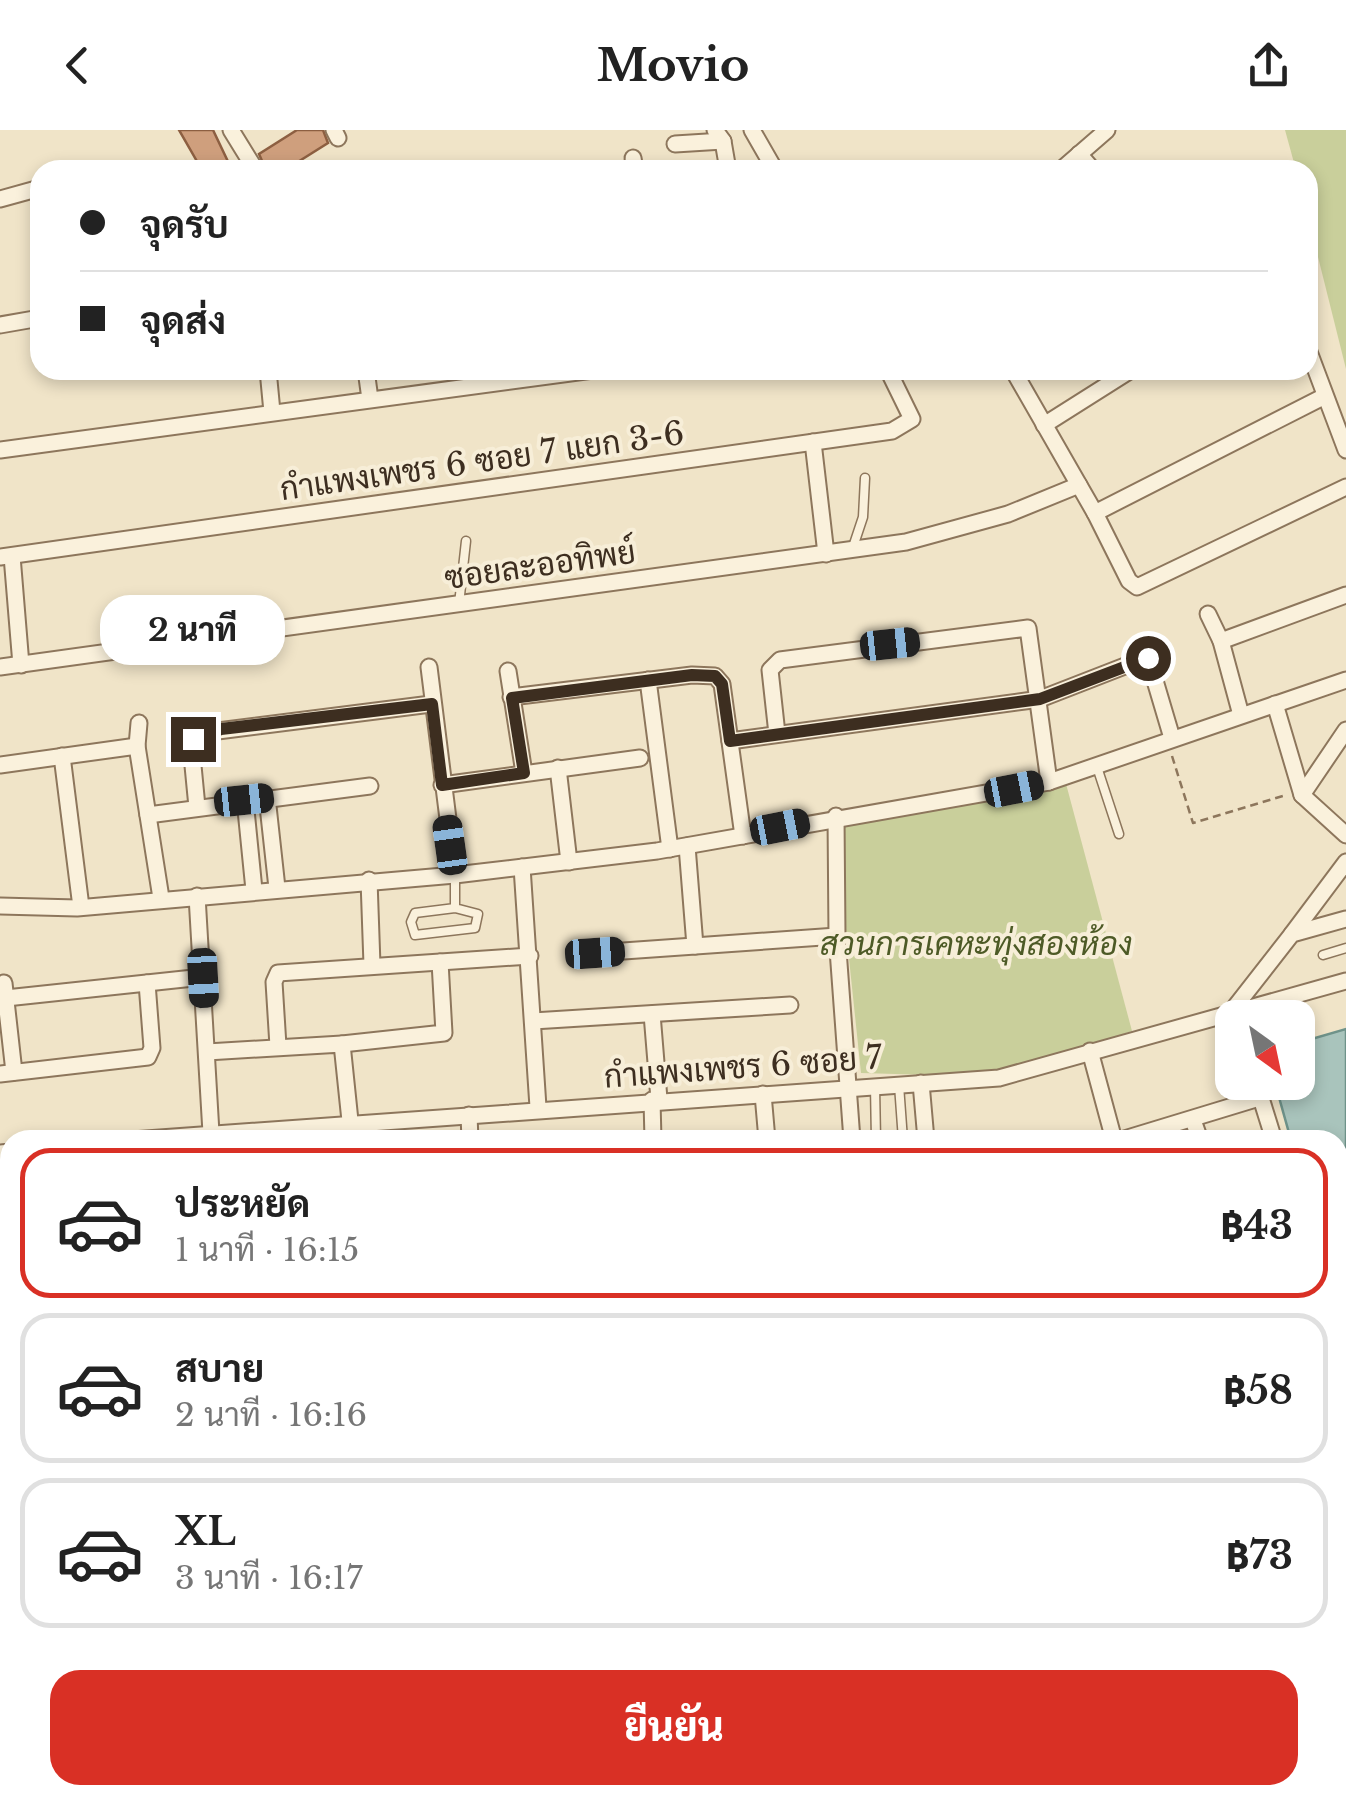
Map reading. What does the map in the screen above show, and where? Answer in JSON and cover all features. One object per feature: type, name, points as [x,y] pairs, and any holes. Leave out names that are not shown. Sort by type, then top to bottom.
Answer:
[{"type":"street","points":[[249,160],[234,135],[253,130]]},
{"type":"street","points":[[752,130],[768,160]]},
{"type":"street","points":[[1072,160],[1107,130]]},
{"type":"street","points":[[675,144],[719,136]]},
{"type":"street","points":[[1079,154],[1084,160]]},
{"type":"street","points":[[0,199],[30,191]]},
{"type":"street","points":[[0,325],[30,320]]},
{"type":"street","points":[[269,380],[272,412]]},
{"type":"street","points":[[367,380],[370,398]]},
{"type":"street","points":[[0,450],[370,398],[458,380]]},
{"type":"street","name":"กำแพงเพชร 6 ซอย 7 แยก 3-6","points":[[6,557],[813,442],[907,425],[911,410],[894,380]]},
{"type":"street","points":[[1018,380],[1095,513],[1128,582],[1137,587],[1346,487]]},
{"type":"street","points":[[1044,425],[1115,380]]},
{"type":"street","points":[[1318,380],[1346,450]]},
{"type":"street","points":[[1095,513],[1323,397]]},
{"type":"street","points":[[813,442],[826,554]]},
{"type":"street","name":"ซอยละออทิพย์","points":[[0,667],[852,550],[958,530],[1079,485]]},
{"type":"street","points":[[6,557],[21,664]]},
{"type":"street","points":[[1221,641],[1346,595]]},
{"type":"street","points":[[1208,614],[1221,641],[1241,715]]},
{"type":"street","points":[[777,734],[772,665],[790,657],[1028,628],[1049,782]]},
{"type":"street","points":[[730,741],[1040,699],[1148,658],[1170,739]]},
{"type":"street","points":[[428,667],[454,875]]},
{"type":"street","points":[[508,671],[524,773]]},
{"type":"street","points":[[512,698],[692,675],[719,679],[743,836]]},
{"type":"street","points":[[648,680],[694,946]]},
{"type":"street","points":[[0,906],[81,908],[454,875],[678,848],[836,816],[1049,782],[1346,680]]},
{"type":"street","points":[[197,807],[191,744],[202,733],[432,704]]},
{"type":"street","points":[[1275,704],[1301,792],[1346,835]]},
{"type":"street","points":[[139,723],[137,746],[161,898]]},
{"type":"street","points":[[1301,792],[1346,730]]},
{"type":"street","points":[[0,766],[137,746]]},
{"type":"street","points":[[62,756],[81,908]]},
{"type":"street","points":[[442,785],[640,758]]},
{"type":"street","points":[[558,768],[569,862]]},
{"type":"street","points":[[148,815],[370,786]]},
{"type":"street","points":[[267,797],[278,888]]},
{"type":"street","points":[[244,800],[254,890]]},
{"type":"street","points":[[836,816],[837,936],[852,1130]]},
{"type":"street","points":[[1248,1000],[1346,862]]},
{"type":"street","points":[[522,867],[538,1108]]},
{"type":"street","points":[[368,880],[372,965]]},
{"type":"street","points":[[197,896],[211,1130]]},
{"type":"street","points":[[1292,934],[1346,919]]},
{"type":"street","points":[[595,953],[837,936]]},
{"type":"street","points":[[278,1046],[274,982],[278,972],[530,956]]},
{"type":"street","points":[[207,1052],[444,1033],[440,962]]},
{"type":"street","points":[[147,983],[152,1048],[148,1057],[7,1073],[5,990],[203,978]]},
{"type":"street","name":"กำแพงเพชร 6 ซอย 7","points":[[1281,1000],[1346,981]]},
{"type":"street","points":[[533,1021],[790,1005]]},
{"type":"street","points":[[652,1014],[654,1130]]},
{"type":"street","name":"กำแพงเพชร 6 ซอย 7","points":[[366,1130],[538,1108],[998,1078],[1215,1018]]},
{"type":"street","points":[[342,1044],[352,1130]]},
{"type":"street","points":[[1090,1051],[1114,1130]]},
{"type":"street","points":[[921,1083],[925,1130]]},
{"type":"street","points":[[763,1094],[767,1130]]},
{"type":"street","points":[[1155,1130],[1193,1120],[1236,1100]]},
{"type":"street","points":[[1261,1100],[1271,1130]]},
{"type":"street","points":[[468,1116],[469,1130]]},
{"type":"street","points":[[1193,1120],[1196,1130]]},
{"type":"lane","points":[[852,550],[864,517],[865,478]]},
{"type":"lane","points":[[459,604],[466,541]]},
{"type":"lane","points":[[1096,764],[1120,834]]},
{"type":"lane","points":[[454,875],[455,908]]},
{"type":"lane","points":[[455,908],[478,914],[475,928],[414,934],[411,922],[415,913],[455,908]]},
{"type":"lane","points":[[1323,954],[1346,948]]},
{"type":"lane","points":[[899,1084],[902,1130]]},
{"type":"lane","points":[[875,1086],[876,1130]]},
{"type":"path","points":[[1170,739],[1193,823],[1301,792]]},
{"type":"green space","points":[[1285,130],[1346,130],[1346,369],[1318,257],[1318,160],[1293,160]]},
{"type":"green space","name":"สวนการเคหะทุ่งสองห้อง","points":[[1065,780],[1132,1031],[998,1077],[861,1073],[835,825]]},
{"type":"water","points":[[1346,1029],[1346,1130],[1288,1130],[1280,1100],[1315,1100],[1315,1038]]},
{"type":"building","points":[[179,130],[213,130],[227,160],[196,160]]},
{"type":"building","points":[[297,130],[323,130],[328,143],[301,160],[262,160],[259,154]]},
{"type":"route","points":[[193,739],[221,729],[432,704],[442,785],[524,773],[512,698],[692,675],[715,676],[722,684],[730,741],[1040,699],[1148,658]]}]
